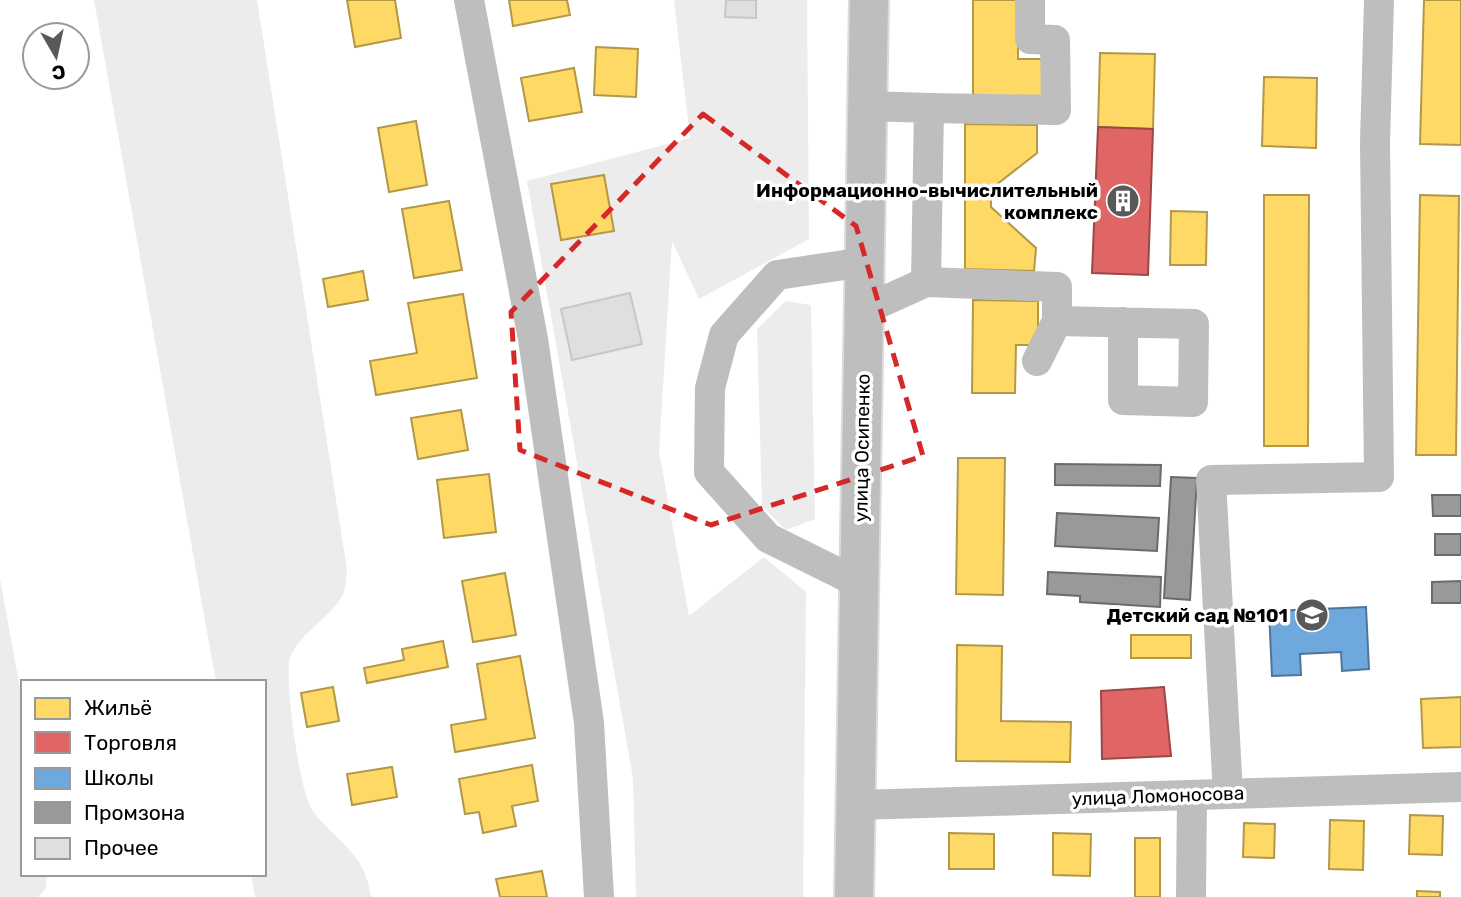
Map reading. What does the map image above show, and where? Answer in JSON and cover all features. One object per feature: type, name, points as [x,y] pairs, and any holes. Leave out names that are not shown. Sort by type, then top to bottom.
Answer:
[{"type":"main road","name":"улица Осипенко","points":[[854,897],[869,0]]},
{"type":"street","points":[[469,0],[533,339],[589,723],[599,897]]},
{"type":"street","points":[[868,106],[1056,110],[1055,40],[1030,39],[1030,0]]},
{"type":"street","points":[[1228,794],[1211,480],[1379,477],[1375,143],[1378,0]]},
{"type":"street","points":[[926,282],[929,107]]},
{"type":"street","points":[[859,583],[768,538],[709,472],[710,388],[724,335],[778,275],[865,261]]},
{"type":"street","points":[[864,310],[926,282],[1057,287],[1057,321],[1037,361]]},
{"type":"street","points":[[1057,321],[1123,323]]},
{"type":"street","name":"улица Ломоносова","points":[[856,805],[1461,787]]},
{"type":"street","points":[[1191,897],[1192,795]]},
{"type":"highlighted area","points":[[703,114],[856,226],[923,456],[711,525],[520,450],[511,312]]},
{"type":"shaded area","points":[[94,0],[257,0],[347,569],[343,595],[297,644],[292,653],[289,675],[292,715],[298,761],[307,799],[321,821],[356,858],[368,881],[371,897],[255,897],[251,876],[266,876],[266,680],[216,680]]},
{"type":"shaded area","points":[[674,0],[807,0],[809,239],[699,299],[672,241],[659,452],[689,616],[764,557],[806,592],[803,897],[636,897],[633,778],[527,181],[690,138]]},
{"type":"shaded area","points":[[786,301],[811,305],[815,519],[786,530],[762,506],[757,329]]},
{"type":"shaded area","points":[[0,579],[21,694],[21,876],[47,876],[46,888],[38,897],[0,897]]},
{"type":"building: Жильё","points":[[347,0],[395,0],[401,38],[355,47]]},
{"type":"building: Жильё","points":[[509,0],[567,0],[570,15],[513,26]]},
{"type":"building: Жильё","points":[[973,0],[1018,0],[1018,59],[1043,59],[1044,102],[973,102]]},
{"type":"building: Жильё","points":[[1424,0],[1461,0],[1461,145],[1420,144]]},
{"type":"building: Жильё","points":[[596,47],[638,49],[636,97],[594,95]]},
{"type":"building: Жильё","points":[[1100,53],[1155,54],[1153,129],[1098,127]]},
{"type":"building: Жильё","points":[[574,68],[582,112],[529,121],[521,78]]},
{"type":"building: Жильё","points":[[1264,77],[1317,78],[1316,148],[1262,146]]},
{"type":"building: Жильё","points":[[416,121],[427,185],[389,192],[378,128]]},
{"type":"building: Жильё","points":[[965,124],[1037,125],[1037,153],[991,189],[991,207],[1036,248],[1034,271],[965,269]]},
{"type":"building: Жильё","points":[[604,175],[614,231],[561,240],[551,184]]},
{"type":"building: Жильё","points":[[1264,195],[1309,195],[1308,446],[1264,446]]},
{"type":"building: Жильё","points":[[1420,195],[1459,196],[1456,455],[1416,455]]},
{"type":"building: Жильё","points":[[449,201],[462,270],[414,278],[402,209]]},
{"type":"building: Жильё","points":[[1171,211],[1207,212],[1206,265],[1170,265]]},
{"type":"building: Жильё","points":[[363,271],[368,300],[328,307],[323,279]]},
{"type":"building: Жильё","points":[[463,294],[477,378],[376,395],[370,361],[417,353],[408,303]]},
{"type":"building: Жильё","points":[[973,300],[1038,301],[1038,345],[1016,345],[1015,393],[972,393]]},
{"type":"building: Жильё","points":[[461,410],[468,450],[418,459],[411,418]]},
{"type":"building: Жильё","points":[[958,458],[1005,458],[1003,595],[956,594]]},
{"type":"building: Жильё","points":[[489,474],[496,532],[444,538],[437,480]]},
{"type":"building: Жильё","points":[[505,573],[516,635],[473,642],[462,581]]},
{"type":"building: Жильё","points":[[1131,635],[1191,635],[1191,658],[1131,658]]},
{"type":"building: Жильё","points":[[443,641],[448,667],[367,683],[364,668],[404,660],[402,649]]},
{"type":"building: Жильё","points":[[957,645],[1002,646],[1001,721],[1071,722],[1070,762],[956,761]]},
{"type":"building: Жильё","points":[[520,656],[535,738],[455,752],[451,725],[486,719],[477,664]]},
{"type":"building: Жильё","points":[[333,687],[339,721],[307,727],[301,693]]},
{"type":"building: Жильё","points":[[1461,697],[1461,747],[1423,748],[1421,699]]},
{"type":"building: Жильё","points":[[532,765],[538,801],[512,806],[516,826],[483,833],[479,812],[465,814],[459,779]]},
{"type":"building: Жильё","points":[[392,767],[397,797],[352,805],[347,774]]},
{"type":"building: Жильё","points":[[1410,815],[1443,816],[1442,855],[1409,854]]},
{"type":"building: Жильё","points":[[1330,820],[1364,821],[1363,870],[1329,869]]},
{"type":"building: Жильё","points":[[1244,823],[1275,824],[1274,858],[1243,857]]},
{"type":"building: Жильё","points":[[949,833],[994,834],[994,869],[949,869]]},
{"type":"building: Жильё","points":[[1053,833],[1091,834],[1090,876],[1053,875]]},
{"type":"building: Жильё","points":[[1135,838],[1160,838],[1160,897],[1135,897]]},
{"type":"building: Жильё","points":[[542,871],[547,897],[500,897],[496,879]]},
{"type":"building: Жильё","points":[[1417,891],[1440,892],[1440,897],[1417,897]]},
{"type":"building: Торговля","name":"Информационно-вычислительный комплекс","points":[[1098,127],[1153,129],[1148,275],[1092,273]]},
{"type":"building: Торговля","points":[[1164,687],[1171,756],[1102,759],[1101,691]]},
{"type":"building: Школы","points":[[1366,607],[1369,669],[1342,671],[1341,652],[1300,654],[1301,675],[1272,676],[1269,611]]},
{"type":"building: Промзона","points":[[1055,464],[1161,465],[1160,486],[1055,485]]},
{"type":"building: Промзона","points":[[1171,477],[1197,478],[1190,600],[1164,598]]},
{"type":"building: Промзона","points":[[1432,495],[1461,495],[1461,516],[1433,516]]},
{"type":"building: Промзона","points":[[1057,513],[1159,518],[1157,551],[1055,546]]},
{"type":"building: Промзона","points":[[1435,534],[1461,534],[1461,555],[1435,555]]},
{"type":"building: Промзона","points":[[1048,572],[1161,577],[1160,607],[1080,602],[1080,596],[1047,594]]},
{"type":"building: Промзона","points":[[1461,581],[1461,603],[1432,603],[1432,582]]},
{"type":"building: Прочее","points":[[726,0],[756,0],[756,18],[725,17]]},
{"type":"building: Прочее","points":[[630,293],[642,344],[572,360],[561,309]]},
{"type":"place","name":"Информационно-вычислительный комплекс","points":[[1123,201]]},
{"type":"place","name":"Детский сад №101","points":[[1312,615]]}]
